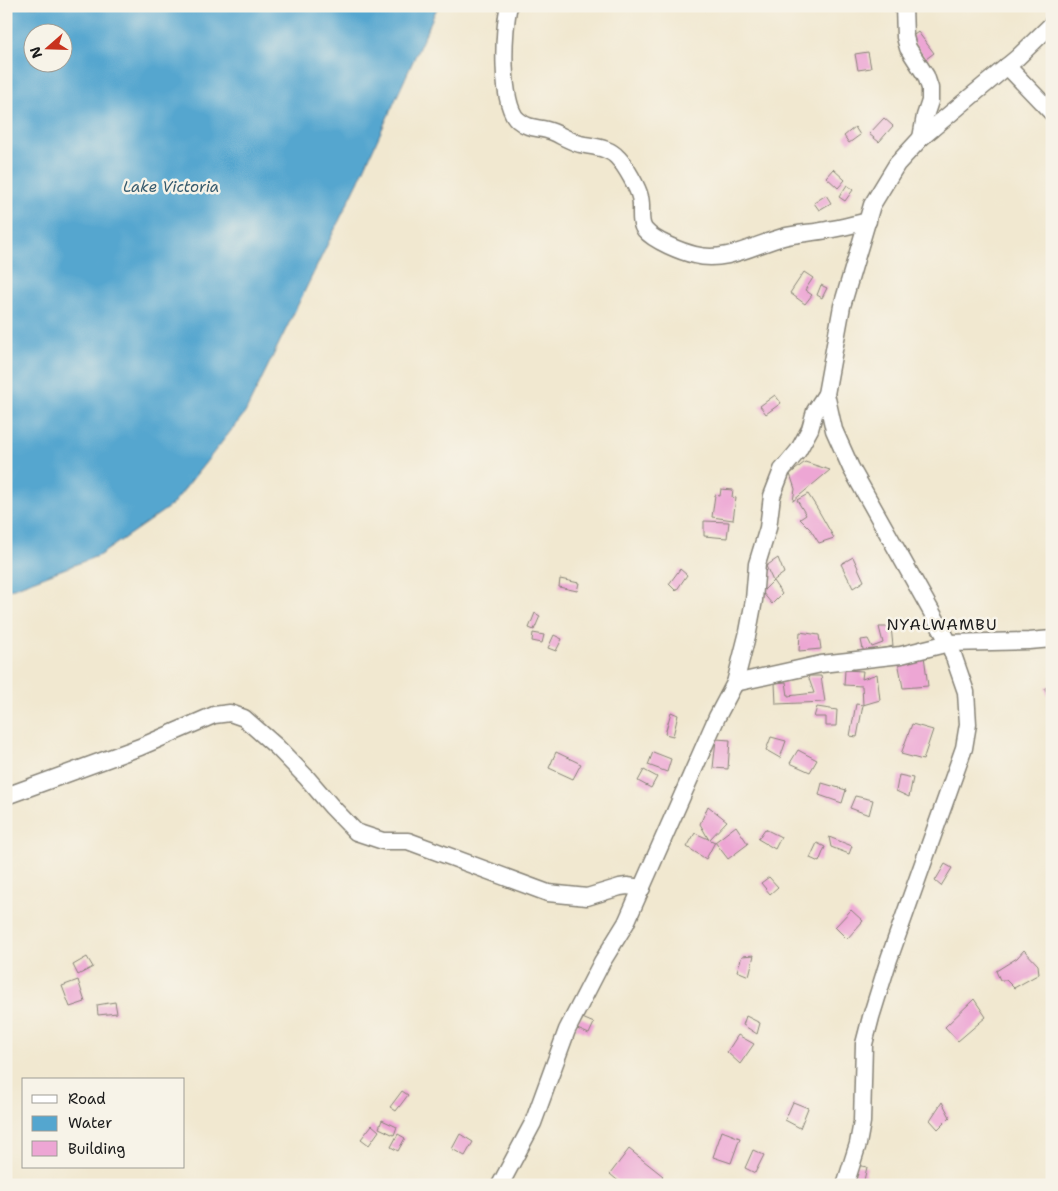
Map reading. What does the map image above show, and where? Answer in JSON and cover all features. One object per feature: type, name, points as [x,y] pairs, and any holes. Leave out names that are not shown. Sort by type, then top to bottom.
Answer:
[{"type":"street","points":[[509,6],[506,16],[504,42],[505,77],[511,112],[517,119],[531,128],[551,131],[578,144],[611,151],[619,159],[640,197],[641,223],[645,230],[676,250],[702,256],[721,257],[783,237],[844,228],[868,220]]},
{"type":"street","points":[[904,6],[905,37],[908,48],[926,76],[930,88],[930,101],[924,116],[921,138]]},
{"type":"street","points":[[500,1185],[533,1123],[567,1030],[602,962],[626,923],[717,717],[735,683],[753,607],[757,564],[768,528],[772,496],[782,470],[798,451],[810,429],[815,412],[826,394],[842,306],[872,205],[897,164],[921,138],[1007,66],[1052,24]]},
{"type":"street","points":[[1007,66],[1052,113]]},
{"type":"street","points":[[826,394],[834,430],[851,468],[949,642],[966,692],[968,724],[964,748],[888,959],[871,1017],[864,1044],[862,1122],[858,1144],[845,1185]]},
{"type":"street","points":[[735,683],[821,664],[901,655],[949,642],[1052,639]]},
{"type":"street","points":[[6,796],[140,747],[214,715],[230,713],[244,718],[277,747],[356,832],[383,840],[408,841],[548,893],[587,897],[620,887],[642,888]]},
{"type":"water","name":"Lake Victoria","points":[[6,6],[438,6],[359,180],[245,413],[172,505],[100,555],[6,591]]},
{"type":"building","points":[[918,32],[934,53],[926,59],[910,38]]},
{"type":"building","points":[[868,52],[871,68],[858,70],[855,54]]},
{"type":"building","points":[[884,118],[893,126],[879,142],[869,134]]},
{"type":"building","points":[[855,127],[860,135],[849,143],[844,136]]},
{"type":"building","points":[[833,169],[845,180],[838,188],[826,177]]},
{"type":"building","points":[[847,185],[853,190],[845,201],[839,197]]},
{"type":"building","points":[[826,195],[831,203],[819,210],[814,203]]},
{"type":"building","points":[[804,272],[813,278],[805,290],[812,295],[805,304],[790,293]]},
{"type":"building","points":[[821,285],[827,288],[822,298],[817,295]]},
{"type":"building","points":[[775,395],[781,403],[766,414],[760,406]]},
{"type":"building","points":[[805,462],[830,470],[793,501],[795,489],[790,474]]},
{"type":"building","points":[[721,489],[733,490],[732,497],[736,498],[733,520],[712,517],[715,495],[720,496]]},
{"type":"building","points":[[808,494],[834,538],[819,543],[810,529],[800,519],[806,515],[797,500]]},
{"type":"building","points":[[704,521],[729,522],[727,538],[704,536]]},
{"type":"building","points":[[853,557],[864,581],[853,588],[841,564]]},
{"type":"building","points":[[778,558],[784,573],[773,581],[766,566]]},
{"type":"building","points":[[680,569],[687,575],[676,591],[669,584]]},
{"type":"building","points":[[560,579],[579,583],[577,591],[559,587]]},
{"type":"building","points":[[773,581],[782,594],[772,604],[762,592]]},
{"type":"building","points":[[535,613],[540,616],[534,630],[529,628]]},
{"type":"building","points":[[879,627],[891,627],[893,646],[864,654],[861,640],[868,639],[872,647],[883,643]]},
{"type":"building","points":[[800,632],[819,635],[821,649],[799,651]]},
{"type":"building","points":[[533,633],[544,635],[542,643],[532,641]]},
{"type":"building","points":[[554,635],[562,639],[556,651],[548,648]]},
{"type":"building","points":[[924,656],[928,686],[903,688],[898,661]]},
{"type":"building","points":[[845,670],[863,671],[862,679],[877,674],[880,700],[863,705],[862,686],[844,685]]},
{"type":"building","points":[[808,676],[821,676],[825,702],[776,704],[775,683],[786,682],[788,696],[814,693]]},
{"type":"building","points":[[1052,685],[1052,706],[1045,688]]},
{"type":"building","points":[[856,704],[863,705],[857,737],[850,736]]},
{"type":"building","points":[[817,707],[837,710],[836,726],[826,726],[826,717],[814,717]]},
{"type":"building","points":[[671,712],[678,715],[673,736],[665,734]]},
{"type":"building","points":[[912,724],[933,730],[923,760],[901,754]]},
{"type":"building","points":[[771,737],[786,741],[780,758],[766,750]]},
{"type":"building","points":[[716,739],[730,740],[728,769],[713,768]]},
{"type":"building","points":[[798,750],[817,760],[810,772],[790,763]]},
{"type":"building","points":[[556,752],[581,764],[573,779],[549,768]]},
{"type":"building","points":[[653,752],[671,759],[667,772],[648,765]]},
{"type":"building","points":[[644,770],[657,777],[651,788],[638,781]]},
{"type":"building","points":[[899,775],[913,778],[909,797],[896,791]]},
{"type":"building","points":[[822,783],[846,790],[842,803],[819,795]]},
{"type":"building","points":[[855,796],[873,800],[869,815],[850,808]]},
{"type":"building","points":[[708,806],[727,821],[709,840],[700,824]]},
{"type":"building","points":[[736,826],[748,844],[728,859],[715,842]]},
{"type":"building","points":[[765,829],[781,837],[775,849],[758,839]]},
{"type":"building","points":[[695,833],[715,842],[706,859],[687,847]]},
{"type":"building","points":[[829,837],[852,846],[849,854],[831,847]]},
{"type":"building","points":[[817,843],[825,847],[819,862],[810,858]]},
{"type":"building","points":[[945,864],[952,868],[941,886],[935,881]]},
{"type":"building","points":[[769,877],[778,887],[770,894],[761,883]]},
{"type":"building","points":[[851,910],[863,921],[847,939],[835,927]]},
{"type":"building","points":[[1024,950],[1038,965],[1039,974],[1014,988],[1006,980],[1000,980],[996,971],[1017,958]]},
{"type":"building","points":[[754,955],[749,976],[737,971],[742,956]]},
{"type":"building","points":[[87,957],[93,967],[78,975],[73,965]]},
{"type":"building","points":[[78,980],[85,1002],[70,1007],[62,986]]},
{"type":"building","points":[[974,999],[986,1017],[958,1041],[945,1027]]},
{"type":"building","points":[[115,1002],[117,1013],[98,1015],[97,1005]]},
{"type":"building","points":[[746,1016],[760,1023],[757,1034],[743,1025]]},
{"type":"building","points":[[580,1017],[594,1023],[589,1034],[575,1028]]},
{"type":"building","points":[[738,1035],[754,1044],[740,1064],[727,1052]]},
{"type":"building","points":[[402,1091],[408,1095],[396,1111],[390,1107]]},
{"type":"building","points":[[793,1102],[808,1108],[800,1128],[785,1120]]},
{"type":"building","points":[[942,1102],[950,1117],[938,1129],[930,1120]]},
{"type":"building","points":[[382,1120],[397,1127],[394,1135],[379,1128]]},
{"type":"building","points":[[372,1125],[379,1131],[369,1145],[361,1139]]},
{"type":"building","points":[[722,1131],[740,1138],[731,1163],[713,1157]]},
{"type":"building","points":[[398,1134],[405,1138],[398,1151],[391,1147]]},
{"type":"building","points":[[460,1134],[473,1142],[465,1156],[452,1149]]},
{"type":"building","points":[[629,1149],[663,1176],[655,1185],[623,1185],[610,1174]]},
{"type":"building","points":[[753,1150],[764,1155],[755,1173],[745,1168]]},
{"type":"building","points":[[856,1165],[867,1167],[863,1185],[852,1184]]},
{"type":"district","name":"NYALWAMBU","points":[[942,624]]}]
